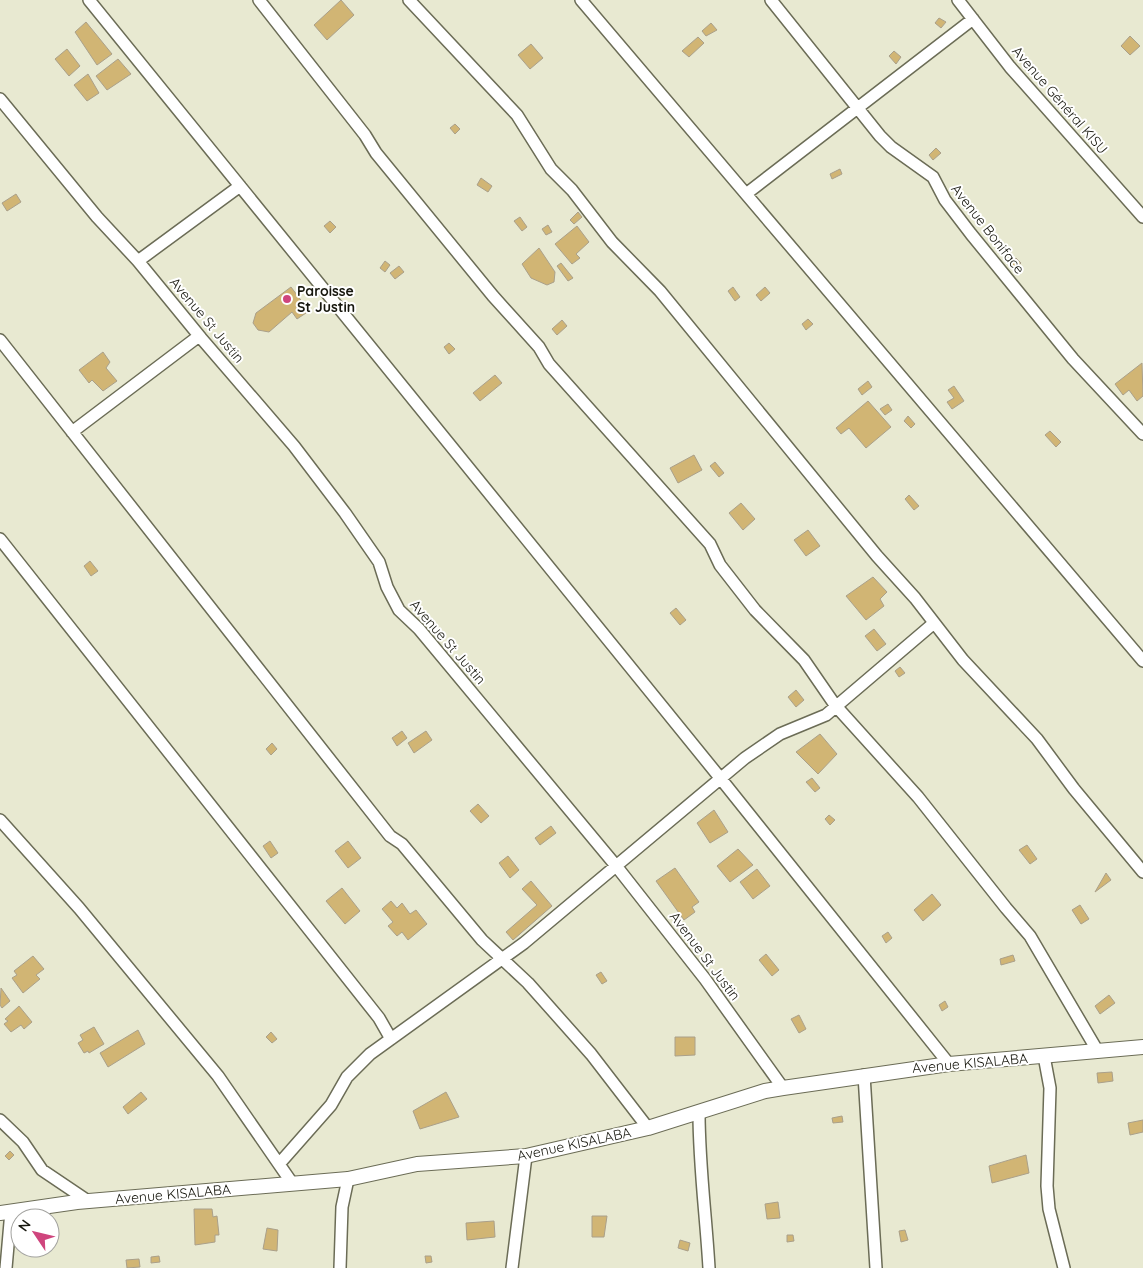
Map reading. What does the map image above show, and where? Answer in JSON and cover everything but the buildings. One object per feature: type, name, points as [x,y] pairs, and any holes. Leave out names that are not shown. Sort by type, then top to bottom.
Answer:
[{"type":"street","points":[[89,0],[721,778],[949,1064]]},
{"type":"street","points":[[259,0],[414,201],[493,296],[539,347],[549,364],[710,544],[720,564],[754,610],[804,660],[835,705],[918,797],[1030,936],[1097,1050]]},
{"type":"street","points":[[408,0],[517,115],[551,169],[572,190],[612,242],[660,290],[990,690],[1037,739],[1074,789],[1143,872]]},
{"type":"street","points":[[581,0],[1143,661]]},
{"type":"street","name":"Avenue Boniface","points":[[771,0],[891,147],[932,177],[945,200],[971,234],[1073,359],[1143,434]]},
{"type":"street","name":"Avenue Général KISU","points":[[958,0],[1014,72],[1143,218]]},
{"type":"street","points":[[746,194],[973,19]]},
{"type":"street","name":"Avenue St Justin","points":[[0,99],[97,217],[138,261],[199,336],[294,446],[345,513],[379,562],[387,587],[399,610],[418,629],[617,867],[705,979],[783,1088]]},
{"type":"street","points":[[138,261],[240,186]]},
{"type":"street","points":[[72,432],[199,336]]},
{"type":"street","points":[[0,340],[390,836],[402,844],[435,885],[502,959],[528,983],[591,1054],[648,1128]]},
{"type":"street","points":[[0,539],[379,1018],[391,1039]]},
{"type":"street","points":[[279,1164],[331,1105],[347,1077],[370,1054],[502,959],[617,867],[721,778],[780,734],[826,715],[835,705],[934,623]]},
{"type":"street","points":[[0,820],[79,908],[218,1076],[292,1183]]},
{"type":"street","name":"Avenue KISALABA","points":[[5,1212],[88,1201],[348,1179],[416,1164],[526,1156],[648,1128],[699,1113],[721,1104],[783,1088],[949,1064],[1143,1047]]},
{"type":"street","points":[[1044,1056],[1050,1088],[1047,1186],[1049,1209],[1064,1268]]},
{"type":"street","points":[[864,1075],[876,1268]]},
{"type":"street","points":[[699,1113],[699,1153],[705,1199],[709,1268]]},
{"type":"street","points":[[0,1120],[23,1142],[42,1170],[88,1201]]},
{"type":"street","points":[[512,1268],[521,1181],[526,1156]]},
{"type":"street","points":[[340,1268],[342,1207],[348,1179]]},
{"type":"street","points":[[5,1212],[6,1268]]},
{"type":"place","name":"Paroisse St Justin","points":[[287,299]]}]
